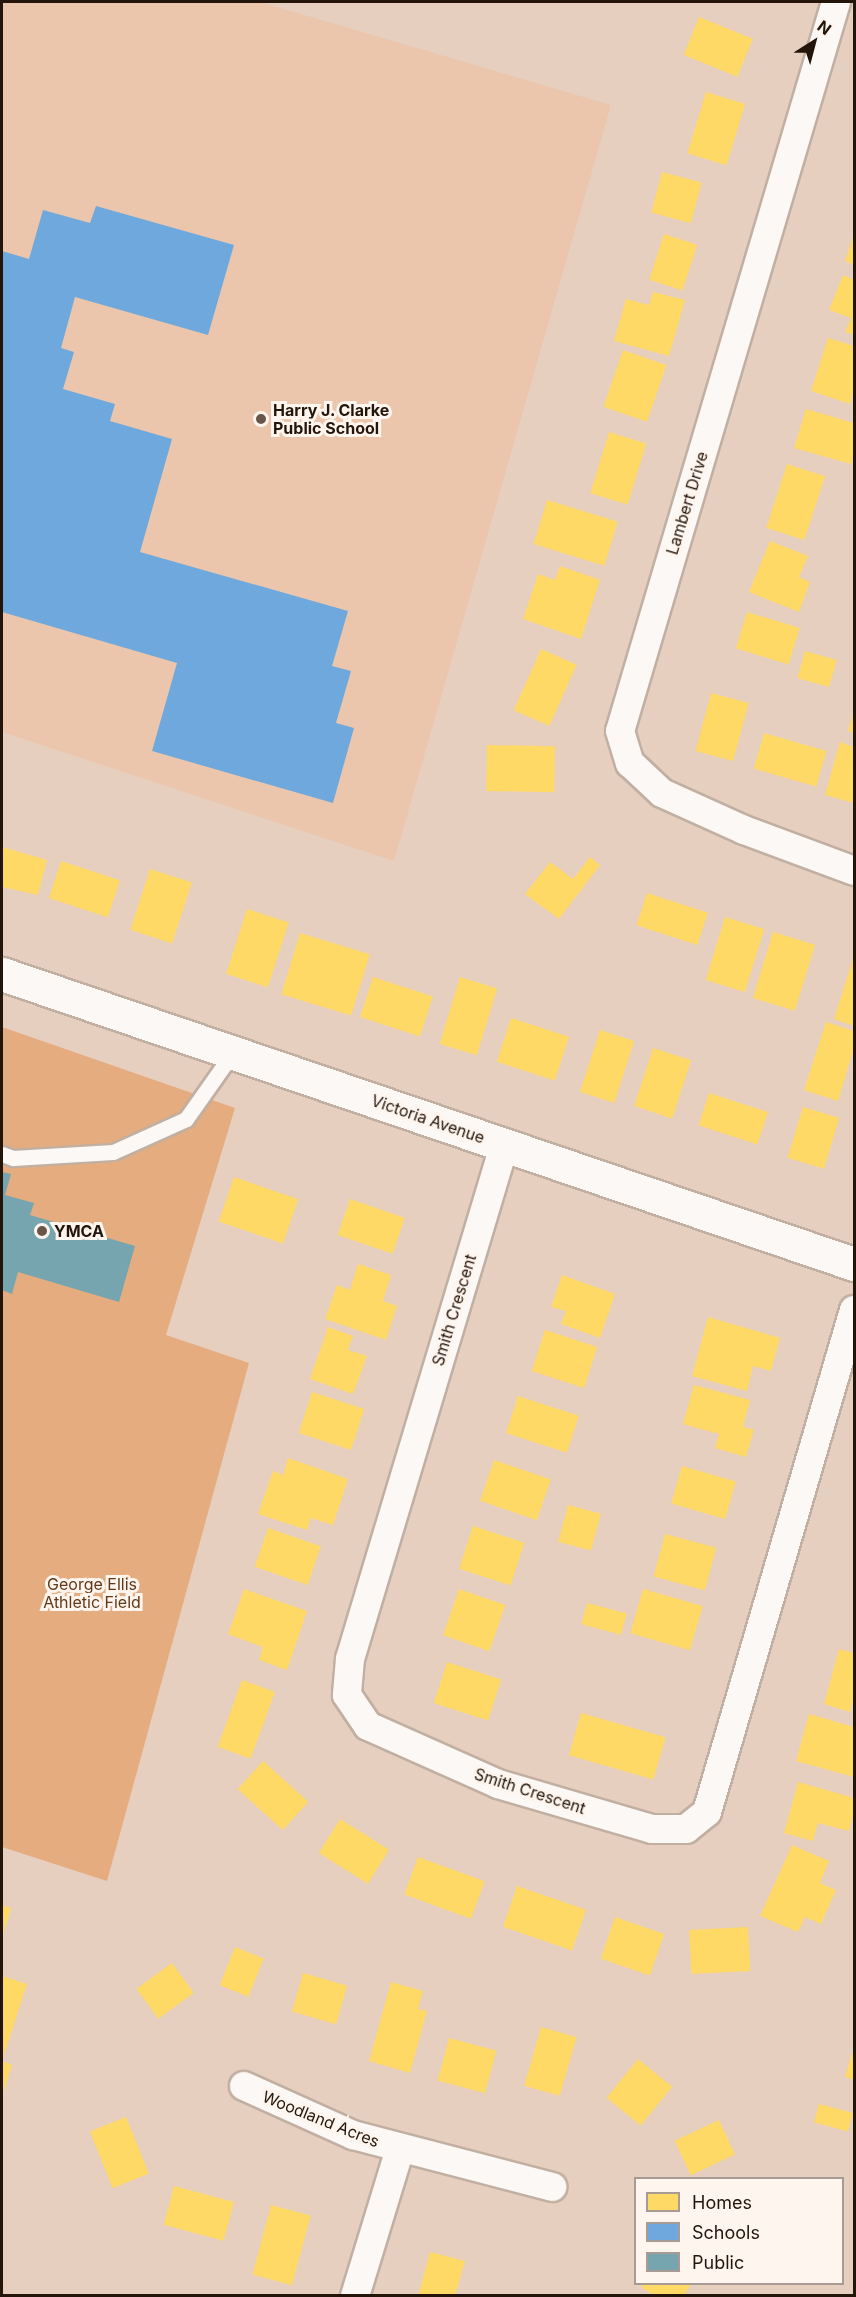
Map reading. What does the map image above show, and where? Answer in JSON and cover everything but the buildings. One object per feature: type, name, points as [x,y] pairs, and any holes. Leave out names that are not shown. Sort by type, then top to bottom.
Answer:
[{"type":"street","name":"Lambert Drive","points":[[836,2],[620,731],[630,763],[662,793],[744,830],[855,871]]},
{"type":"street","name":"Victoria Avenue","points":[[2,974],[855,1264]]},
{"type":"street","name":"Smith Crescent","points":[[504,1146],[350,1659],[347,1695],[368,1726],[498,1784],[652,1829],[686,1829],[707,1812],[855,1310]]},
{"type":"street","name":"Woodland Acres","points":[[244,2086],[353,2135],[552,2187]]},
{"type":"street","name":"Woodland Acres","points":[[355,2295],[400,2149]]},
{"type":"lane","points":[[2,1154],[13,1158],[113,1152],[186,1119],[234,1051]]},
{"type":"shaded area","name":"Harry J. Clarke Public School","points":[[2,2],[260,2],[611,105],[394,861],[2,732]]},
{"type":"green space","name":"George Ellis Athletic Field","points":[[2,1027],[235,1108],[166,1335],[249,1363],[107,1881],[2,1847]]},
{"type":"place","name":"Harry J. Clarke Public School","points":[[261,419]]},
{"type":"place","name":"YMCA","points":[[42,1231]]}]
